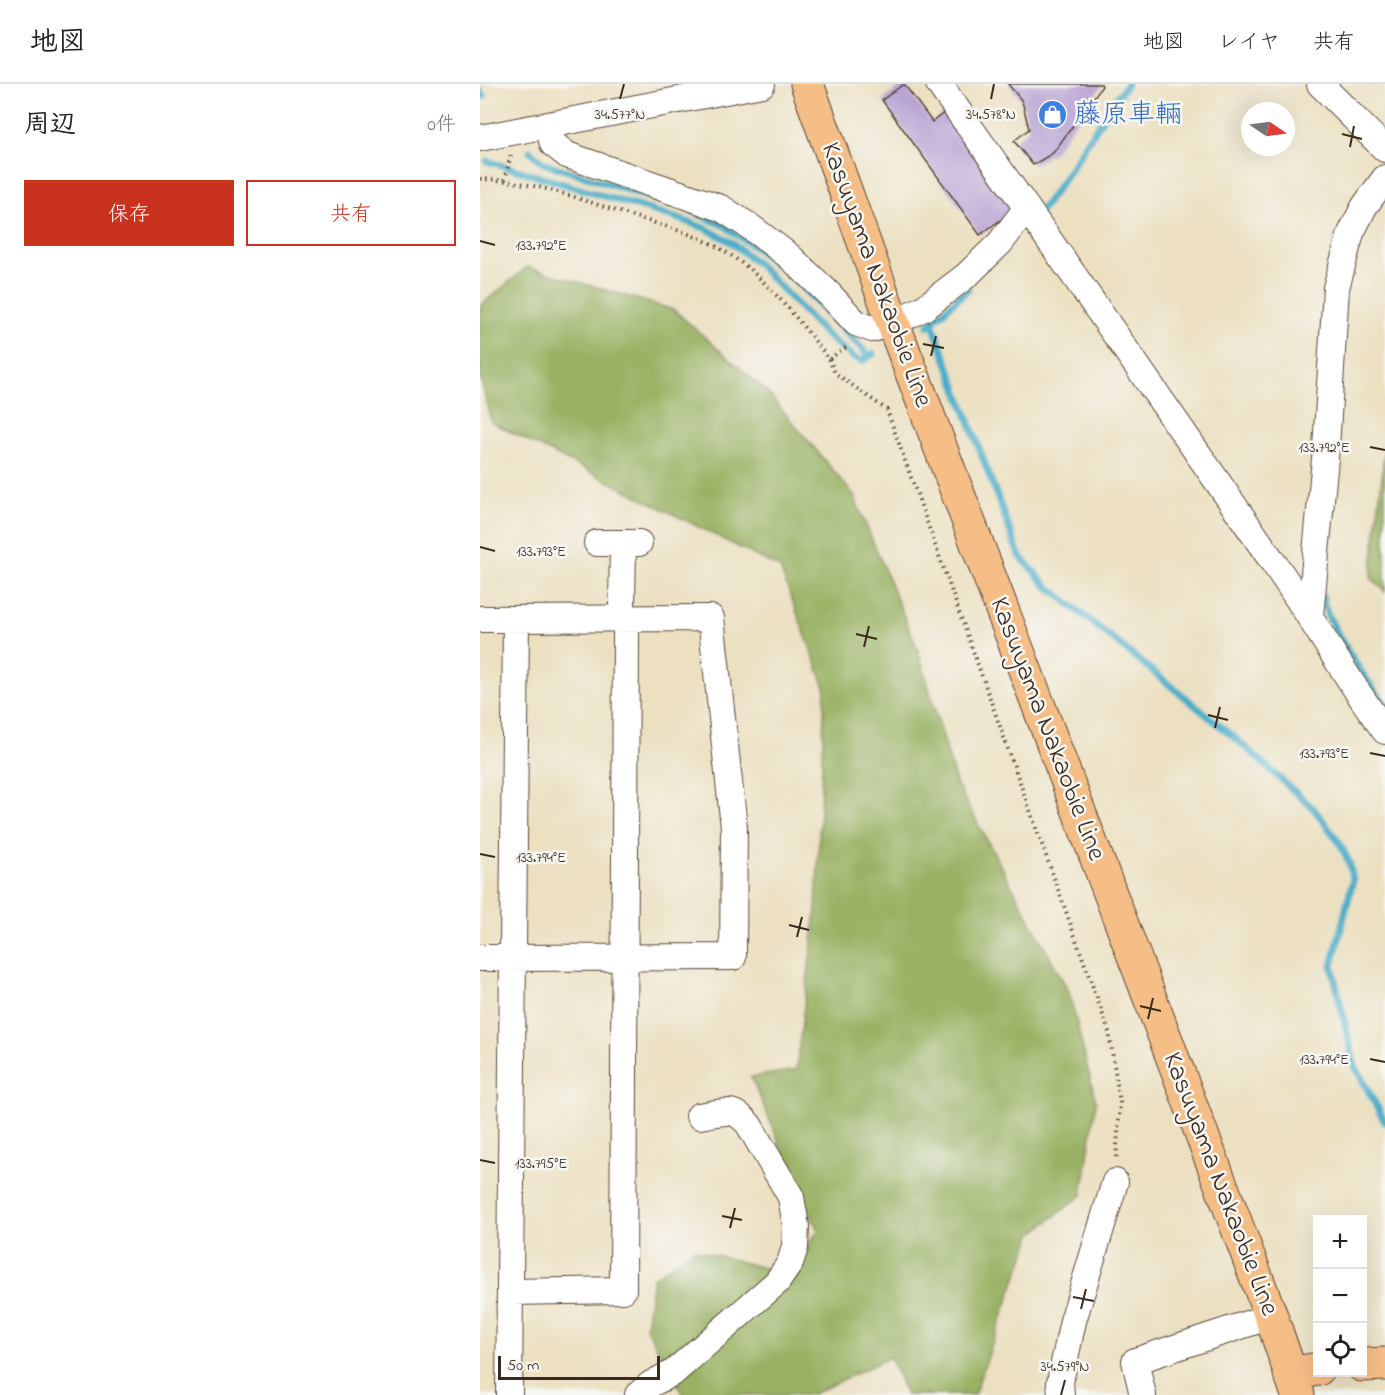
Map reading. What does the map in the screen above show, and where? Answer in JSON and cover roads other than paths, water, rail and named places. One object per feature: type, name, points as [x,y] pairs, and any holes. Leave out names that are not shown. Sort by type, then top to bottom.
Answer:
[{"type":"main road","name":"Kasuyama Nakaobie Line","points":[[807,84],[893,323],[1271,1316],[1302,1379]]},
{"type":"main road","points":[[1367,1365],[1385,1364]]},
{"type":"street","points":[[480,138],[762,84]]},
{"type":"street","points":[[939,84],[1310,616],[1364,703],[1385,731]]},
{"type":"street","points":[[1320,84],[1385,149]]},
{"type":"street","points":[[548,125],[553,144],[567,155],[722,208],[789,256],[856,323],[872,329],[893,323],[924,308],[967,275],[1032,215]]},
{"type":"street","points":[[1310,616],[1326,448],[1336,288],[1351,233],[1364,207],[1385,178]]},
{"type":"street","points":[[510,1292],[623,1290],[626,632],[624,619],[631,543],[597,543]]},
{"type":"street","points":[[480,619],[711,618],[734,827],[733,957],[480,958]]},
{"type":"street","points":[[510,1395],[516,619]]},
{"type":"street","points":[[638,1395],[651,1383],[674,1372],[777,1282],[790,1263],[795,1247],[796,1226],[791,1197],[749,1125],[740,1114],[731,1112],[699,1116]]},
{"type":"street","points":[[1061,1395],[1060,1382],[1073,1321],[1115,1182]]},
{"type":"street","points":[[1143,1395],[1135,1361],[1271,1316]]},
{"type":"waterway","points":[[1037,215],[1061,184],[1127,84]]},
{"type":"waterway","points":[[480,91],[484,96]]},
{"type":"waterway","points":[[530,151],[543,163],[667,203]]},
{"type":"waterway","points":[[487,161],[705,228],[731,242],[759,265],[826,335],[854,358],[862,361],[873,354]]},
{"type":"waterway","points":[[692,211],[725,226],[783,268],[869,356]]},
{"type":"waterway","points":[[932,322],[968,289]]},
{"type":"waterway","points":[[928,326],[932,322],[1019,555],[1046,585],[1234,737],[1314,809],[1339,842],[1349,862],[1353,880],[1332,966],[1354,1064],[1385,1122]]},
{"type":"waterway","points":[[1323,597],[1330,620],[1338,635],[1385,705]]},
{"type":"place","name":"藤原車輛","points":[[1053,115]]}]
